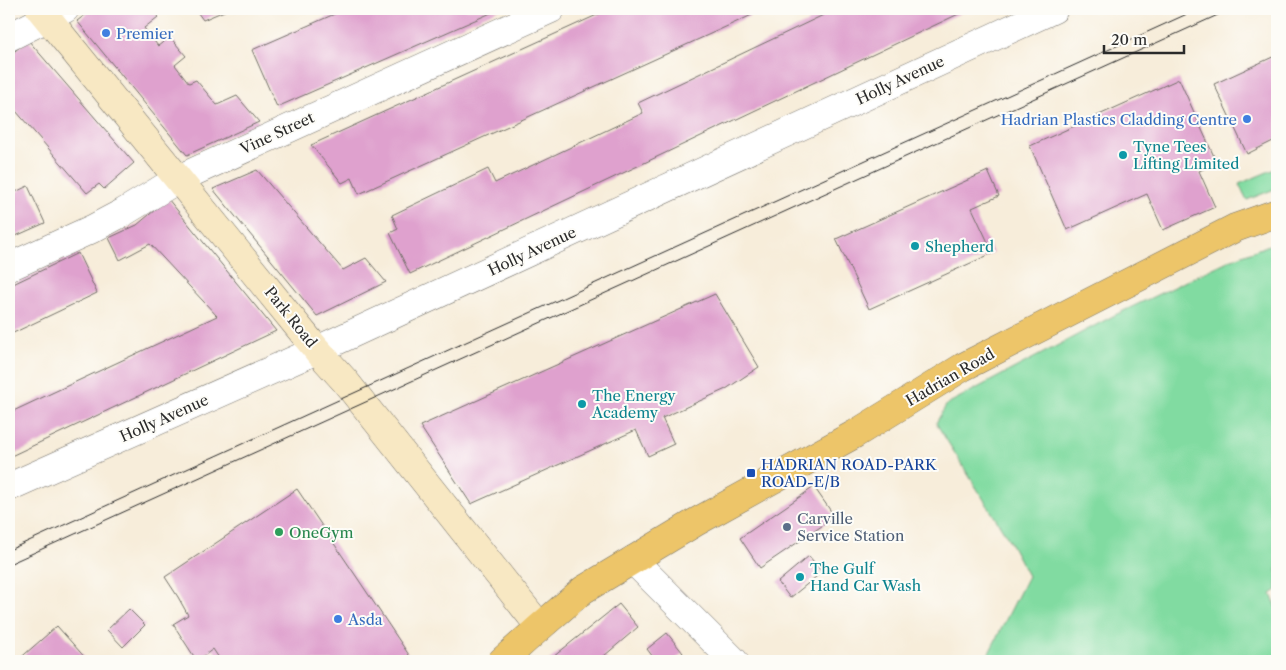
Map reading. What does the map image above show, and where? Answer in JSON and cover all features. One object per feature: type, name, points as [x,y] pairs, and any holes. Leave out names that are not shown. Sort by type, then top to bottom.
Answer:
[{"type":"main road","name":"Hadrian Road","points":[[502,661],[584,590],[696,522],[855,434],[963,367],[1235,228],[1277,213]]},
{"type":"street","name":"Vine Street","points":[[9,267],[100,225],[178,179],[551,9]]},
{"type":"street","name":"Holly Avenue","points":[[9,487],[317,350],[1054,9]]},
{"type":"street","name":"Park Road","points":[[51,12],[178,179],[317,350],[345,380],[540,627]]},
{"type":"street","points":[[9,37],[51,12]]},
{"type":"street","points":[[633,560],[734,661]]},
{"type":"green space","points":[[1277,168],[1277,188],[1247,200],[1239,184]]},
{"type":"green space","points":[[1277,242],[1277,590],[1271,594],[1277,609],[1277,661],[985,661],[1028,576],[1009,540],[936,423],[947,404],[1115,315],[1232,259]]},
{"type":"building","points":[[93,9],[114,9],[117,12],[122,9],[151,9],[158,17],[144,28],[158,46],[170,37],[186,56],[175,65],[189,83],[196,80],[217,105],[237,96],[259,122],[187,155],[77,21]]},
{"type":"building","points":[[195,9],[229,9],[203,20]]},
{"type":"building","points":[[346,9],[500,9],[277,107],[252,50]]},
{"type":"building","points":[[610,9],[765,9],[359,194],[352,178],[342,183],[311,145]]},
{"type":"building","points":[[836,9],[969,9],[410,274],[390,233],[398,229],[392,215],[488,169],[495,183],[643,113],[638,103]]},
{"type":"building","points":[[28,40],[134,163],[104,189],[99,184],[87,193],[9,103],[9,56]]},
{"type":"building","points":[[1277,55],[1277,139],[1247,154],[1214,84]]},
{"type":"building","name":"Tyne Tees Lifting Limited","points":[[1179,79],[1217,163],[1199,171],[1215,207],[1163,230],[1147,194],[1067,230],[1030,146]]},
{"type":"building","points":[[257,170],[343,270],[366,258],[386,282],[317,316],[213,189]]},
{"type":"building","name":"Shepherd","points":[[988,171],[999,196],[972,208],[993,253],[869,309],[836,239]]},
{"type":"building","points":[[28,186],[45,223],[9,239],[9,195]]},
{"type":"building","points":[[168,199],[276,331],[9,457],[9,413],[217,316],[150,244],[120,260],[109,238],[137,225]]},
{"type":"building","points":[[78,253],[97,293],[9,335],[9,286]]},
{"type":"building","name":"The Energy Academy","points":[[715,294],[759,367],[726,389],[662,418],[674,444],[648,456],[636,430],[471,504],[420,426]]},
{"type":"building","name":"Carville Service Station","points":[[814,487],[835,517],[760,568],[740,538]]},
{"type":"building","name":"OneGym","points":[[297,489],[413,661],[221,661],[213,649],[197,661],[173,624],[188,615],[165,577]]},
{"type":"building","name":"The Gulf Hand Car Wash","points":[[809,556],[822,572],[790,598],[778,582]]},
{"type":"building","points":[[619,604],[638,627],[604,656],[608,661],[548,661]]},
{"type":"building","points":[[129,609],[145,625],[123,647],[107,630]]},
{"type":"building","points":[[57,626],[88,661],[17,661]]},
{"type":"building","points":[[667,633],[683,653],[674,661],[656,661],[647,649]]},
{"type":"tram line","points":[[9,550],[1198,9]]},
{"type":"tram line","points":[[9,564],[1231,9]]},
{"type":"place","name":"Premier","points":[[106,33]]},
{"type":"place","name":"Hadrian Plastics Cladding Centre","points":[[1247,119]]},
{"type":"place","name":"Tyne Tees Lifting Limited","points":[[1123,155]]},
{"type":"place","name":"Shepherd","points":[[915,246]]},
{"type":"place","name":"The Energy Academy","points":[[582,404]]},
{"type":"place","name":"HADRIAN ROAD-PARK ROAD-E/B","points":[[751,473]]},
{"type":"place","name":"Carville Service Station","points":[[787,527]]},
{"type":"place","name":"OneGym","points":[[279,532]]},
{"type":"place","name":"The Gulf Hand Car Wash","points":[[800,577]]},
{"type":"place","name":"Asda","points":[[338,619]]}]
